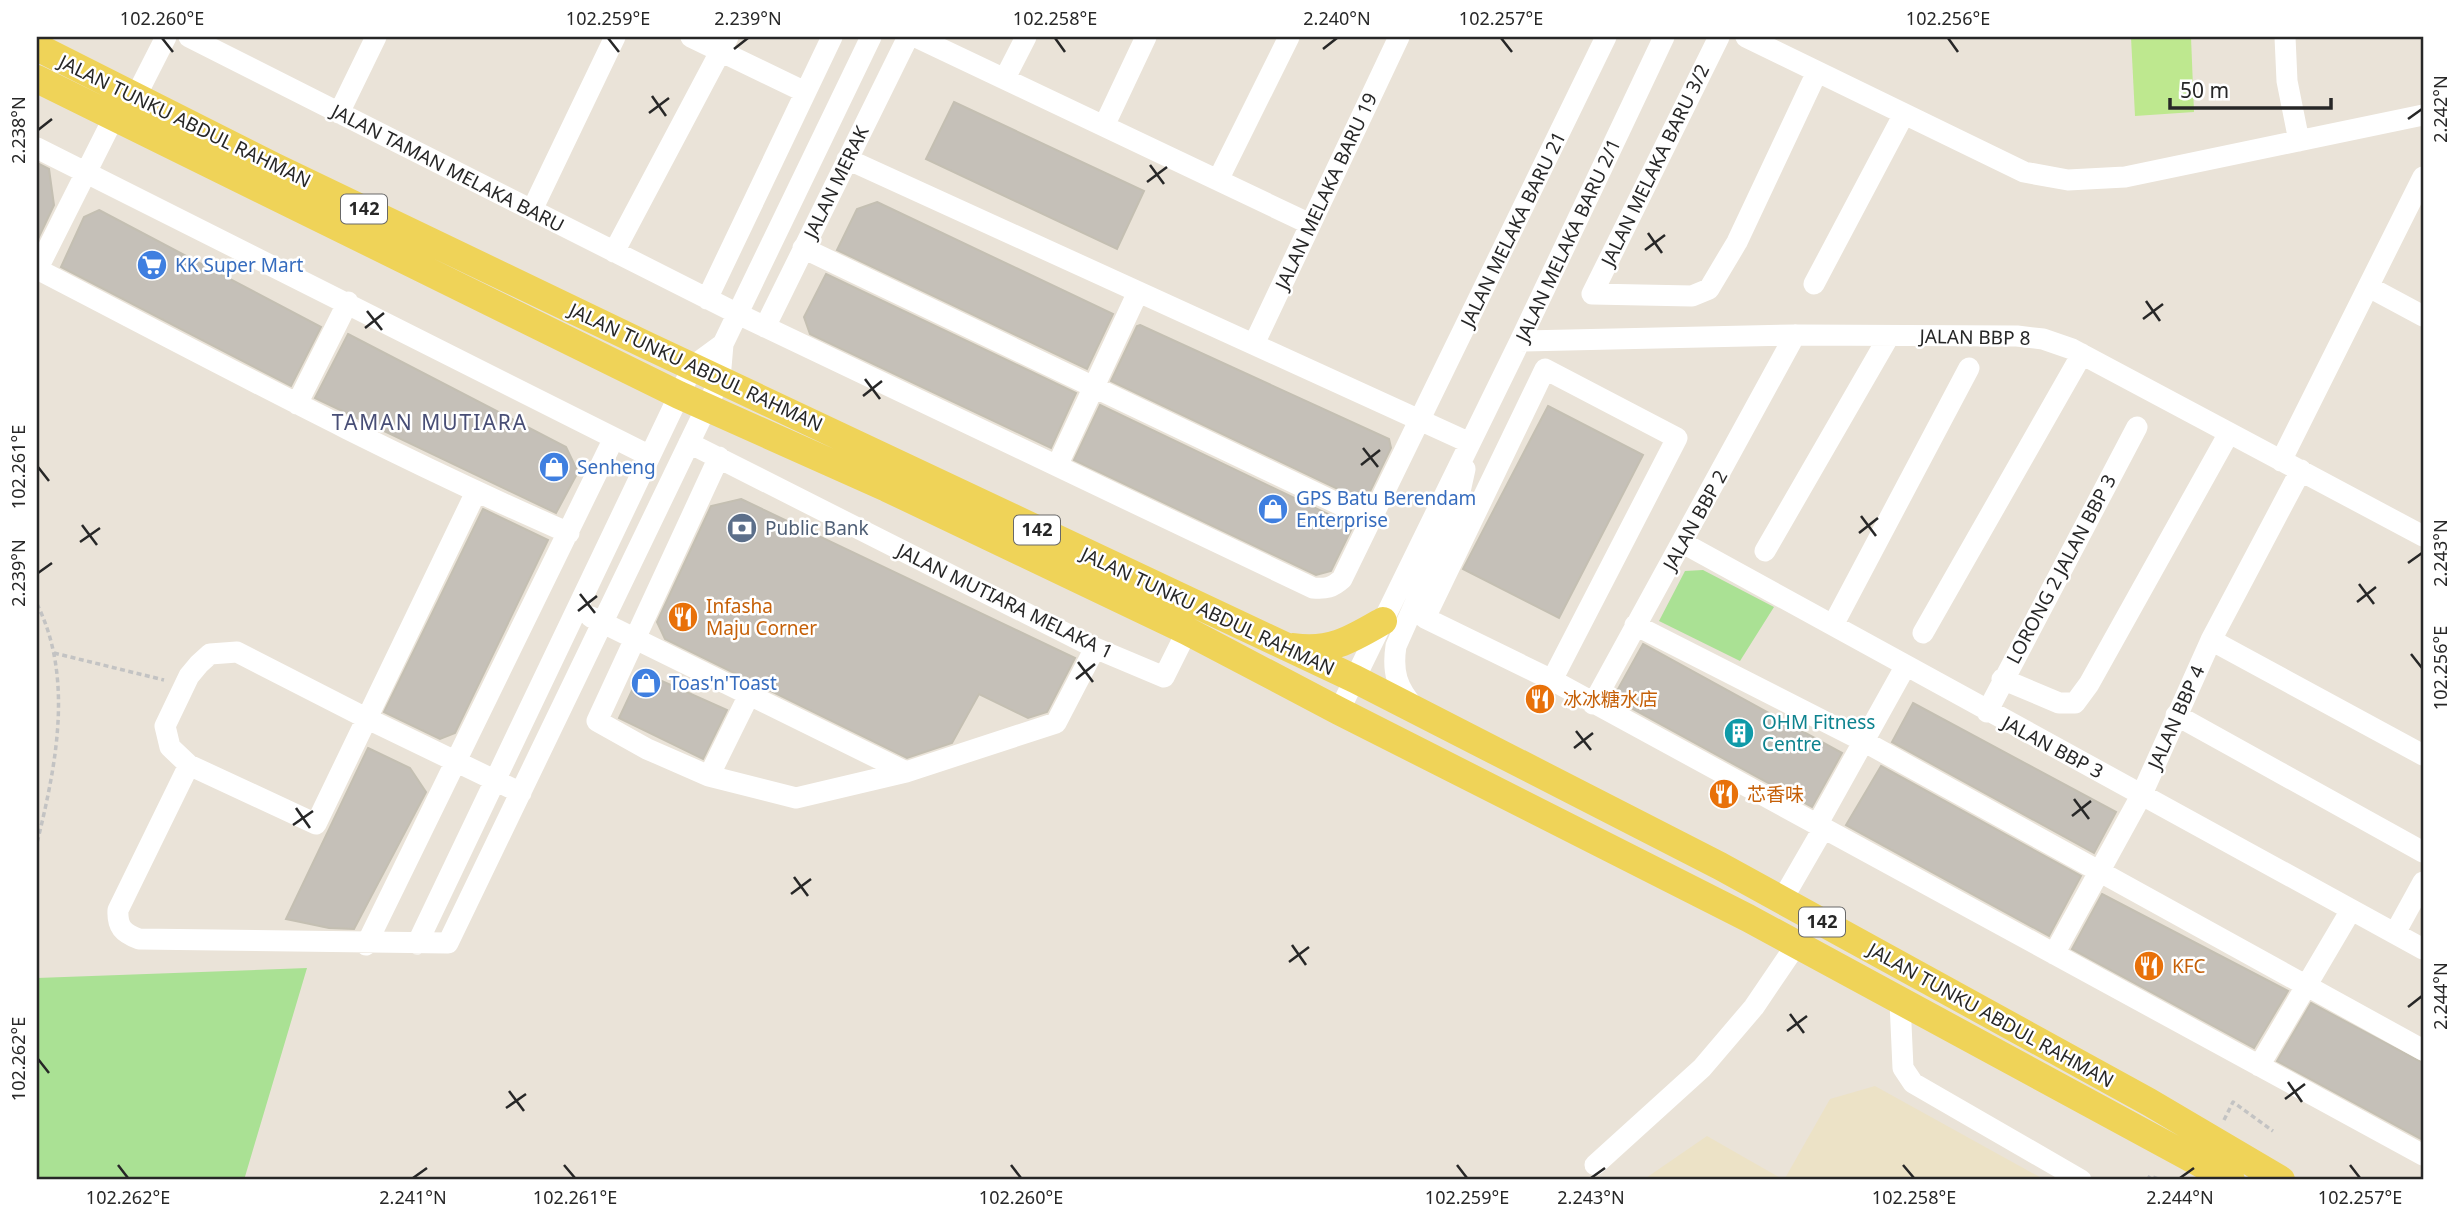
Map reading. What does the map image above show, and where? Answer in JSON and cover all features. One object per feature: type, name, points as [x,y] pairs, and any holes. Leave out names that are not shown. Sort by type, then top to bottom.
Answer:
[{"type":"main road","name":"JALAN TUNKU ABDUL RAHMAN","points":[[37,47],[272,166],[1355,680],[1544,775],[1782,900],[2149,1102],[2281,1180]]},
{"type":"main road","name":"JALAN TUNKU ABDUL RAHMAN","points":[[37,79],[679,394],[1187,631],[1339,712],[1796,945],[2231,1180]]},
{"type":"main road","points":[[1276,644],[1322,650],[1342,645],[1383,621]]},
{"type":"street","points":[[136,96],[166,37]]},
{"type":"street","name":"JALAN TAMAN MELAKA BARU","points":[[189,37],[707,299],[1057,466]]},
{"type":"street","points":[[339,113],[376,37]]},
{"type":"street","points":[[532,210],[615,37]]},
{"type":"street","points":[[691,37],[725,44],[805,92]]},
{"type":"street","points":[[707,299],[832,37]]},
{"type":"street","name":"JALAN MERAK","points":[[723,344],[871,37]]},
{"type":"street","name":"JALAN MERAK","points":[[765,327],[908,37]]},
{"type":"street","points":[[916,37],[1310,224]]},
{"type":"street","points":[[1004,78],[1026,37]]},
{"type":"street","points":[[1104,126],[1146,37]]},
{"type":"street","points":[[1217,180],[1289,37]]},
{"type":"street","name":"JALAN MELAKA BARU 19","points":[[1254,344],[1399,37]]},
{"type":"street","name":"JALAN MELAKA BARU 21","points":[[1057,466],[1312,588],[1334,587],[1342,579],[1421,420],[1606,37]]},
{"type":"street","name":"JALAN MELAKA BARU 2/1","points":[[1470,443],[1664,37]]},
{"type":"street","name":"JALAN MELAKA BARU 3/2","points":[[1719,37],[1592,294],[1692,296],[1709,289],[1737,242],[1817,72]]},
{"type":"street","points":[[1746,37],[2024,172],[2068,180],[2125,177],[2423,115]]},
{"type":"street","points":[[2285,37],[2287,81],[2299,141]]},
{"type":"street","points":[[614,252],[725,44]]},
{"type":"street","points":[[1814,284],[1904,114]]},
{"type":"street","points":[[114,117],[37,270],[297,404],[476,492],[569,533]]},
{"type":"street","points":[[37,148],[650,456]]},
{"type":"street","points":[[848,159],[1470,443]]},
{"type":"street","points":[[2281,461],[2423,177]]},
{"type":"street","points":[[803,248],[1370,519]]},
{"type":"street","points":[[2369,287],[2423,316]]},
{"type":"street","points":[[1057,466],[1138,292]]},
{"type":"street","points":[[297,404],[348,302]]},
{"type":"street","name":"JALAN BBP 8","points":[[1520,341],[1795,335],[2017,336],[2043,339],[2082,354],[2423,536]]},
{"type":"street","name":"JALAN BBP 2","points":[[1593,704],[1795,335]]},
{"type":"street","points":[[1765,551],[1889,336]]},
{"type":"street","points":[[417,944],[693,366],[723,344]]},
{"type":"street","points":[[190,765],[118,910],[117,922],[125,933],[139,939],[366,945],[448,943],[720,379],[723,344]]},
{"type":"street","points":[[1923,633],[2082,354]]},
{"type":"street","points":[[1833,625],[1969,368]]},
{"type":"street","points":[[1552,680],[1677,438],[1545,369],[1425,618],[1552,680],[2423,1155]]},
{"type":"street","name":"LORONG 2 JALAN BBP 3","points":[[1987,712],[2137,426]]},
{"type":"street","points":[[2002,679],[2059,703],[2075,703],[2089,684],[2230,433]]},
{"type":"street","points":[[366,945],[614,438]]},
{"type":"street","name":"JALAN MUTIARA MELAKA 1","points":[[689,443],[1095,648],[1164,677],[1187,631]]},
{"type":"street","points":[[1339,712],[1470,443]]},
{"type":"street","points":[[1420,715],[1404,696],[1396,681],[1393,664],[1396,646],[1455,514],[1470,443]]},
{"type":"street","points":[[719,457],[597,721],[647,749],[709,776],[796,798],[906,772],[1056,723],[1095,648]]},
{"type":"street","name":"JALAN BBP 4","points":[[2054,954],[2142,794],[2175,715],[2211,640],[2301,470]]},
{"type":"street","points":[[476,492],[366,718],[316,824],[190,765],[177,756],[165,736],[165,726],[185,684],[199,664],[210,654],[237,652],[366,718],[521,793]]},
{"type":"street","name":"JALAN BBP 3","points":[[1683,543],[2423,949]]},
{"type":"street","points":[[576,610],[750,693],[906,772]]},
{"type":"street","points":[[1635,625],[1865,742],[2423,1049]]},
{"type":"street","points":[[2211,640],[2423,755]]},
{"type":"street","points":[[1782,900],[1905,667]]},
{"type":"street","points":[[709,776],[750,693]]},
{"type":"street","points":[[2175,715],[2423,852]]},
{"type":"street","points":[[2395,933],[2423,882]]},
{"type":"street","points":[[2259,1066],[2351,911]]},
{"type":"street","points":[[1595,1164],[1702,1068],[1754,1007],[1796,945]]},
{"type":"street","points":[[1900,1002],[1903,1068],[1913,1083],[2081,1180]]},
{"type":"path","points":[[37,604],[54,653],[59,715],[52,782],[37,843]]},
{"type":"path","points":[[54,653],[185,684]]},
{"type":"path","points":[[2233,1102],[2273,1131]]},
{"type":"path","points":[[2147,1180],[2150,1176],[2161,1180]]},
{"type":"shaded area","points":[[1875,1086],[2045,1180],[1784,1180],[1830,1099]]},
{"type":"shaded area","points":[[1707,1136],[1784,1180],[1643,1180]]},
{"type":"green space","points":[[2131,37],[2191,37],[2194,112],[2135,116]]},
{"type":"green space","points":[[1703,570],[1774,607],[1740,661],[1659,621],[1685,571]]},
{"type":"green space","points":[[307,968],[244,1180],[37,1180],[37,978]]},
{"type":"building","points":[[954,102],[1144,191],[1117,249],[926,159]]},
{"type":"building","points":[[37,163],[49,169],[54,205],[37,241]]},
{"type":"building","points":[[877,202],[1113,314],[1087,369],[837,250],[857,209]]},
{"type":"building","points":[[99,210],[321,327],[291,386],[61,267],[84,217]]},
{"type":"building","points":[[826,274],[1076,393],[1051,448],[810,334],[804,317]]},
{"type":"building","points":[[1140,325],[1389,439],[1391,448],[1365,502],[1111,381],[1137,326]]},
{"type":"building","points":[[348,334],[566,447],[578,472],[556,513],[315,398]]},
{"type":"building","points":[[1100,405],[1353,526],[1331,571],[1316,575],[1074,460]]},
{"type":"building","points":[[1548,406],[1643,455],[1559,618],[1463,569]]},
{"type":"building","points":[[741,499],[1075,658],[1047,712],[1028,718],[979,694],[952,743],[907,758],[665,639],[657,622],[711,506]]},
{"type":"building","points":[[483,509],[548,540],[455,733],[440,739],[384,712]]},
{"type":"building","name":"OHM Fitness Centre","points":[[1643,644],[1842,753],[1812,807],[1613,698]]},
{"type":"building","points":[[655,678],[727,710],[703,759],[619,718],[637,680]]},
{"type":"building","points":[[1913,703],[2116,812],[2094,853],[1892,742]]},
{"type":"building","points":[[368,748],[410,768],[426,792],[354,929],[329,928],[286,919]]},
{"type":"building","points":[[1881,766],[2081,876],[2049,936],[1846,825]]},
{"type":"building","points":[[2102,894],[2288,991],[2254,1048],[2072,949]]},
{"type":"building","points":[[2311,1003],[2423,1063],[2423,1140],[2277,1061]]},
{"type":"place","name":"KK Super Mart","points":[[152,265]]},
{"type":"place","name":"Senheng","points":[[554,467]]},
{"type":"place","name":"GPS Batu Berendam Enterprise","points":[[1273,509]]},
{"type":"place","name":"Public Bank","points":[[742,528]]},
{"type":"place","name":"Infasha Maju Corner","points":[[683,617]]},
{"type":"place","name":"Toas'n'Toast","points":[[646,683]]},
{"type":"place","name":"冰冰糖水店","points":[[1540,699]]},
{"type":"place","name":"OHM Fitness Centre","points":[[1739,733]]},
{"type":"place","name":"芯香味","points":[[1724,794]]},
{"type":"place","name":"KFC","points":[[2149,966]]},
{"type":"district","name":"TAMAN MUTIARA","points":[[430,423]]}]
